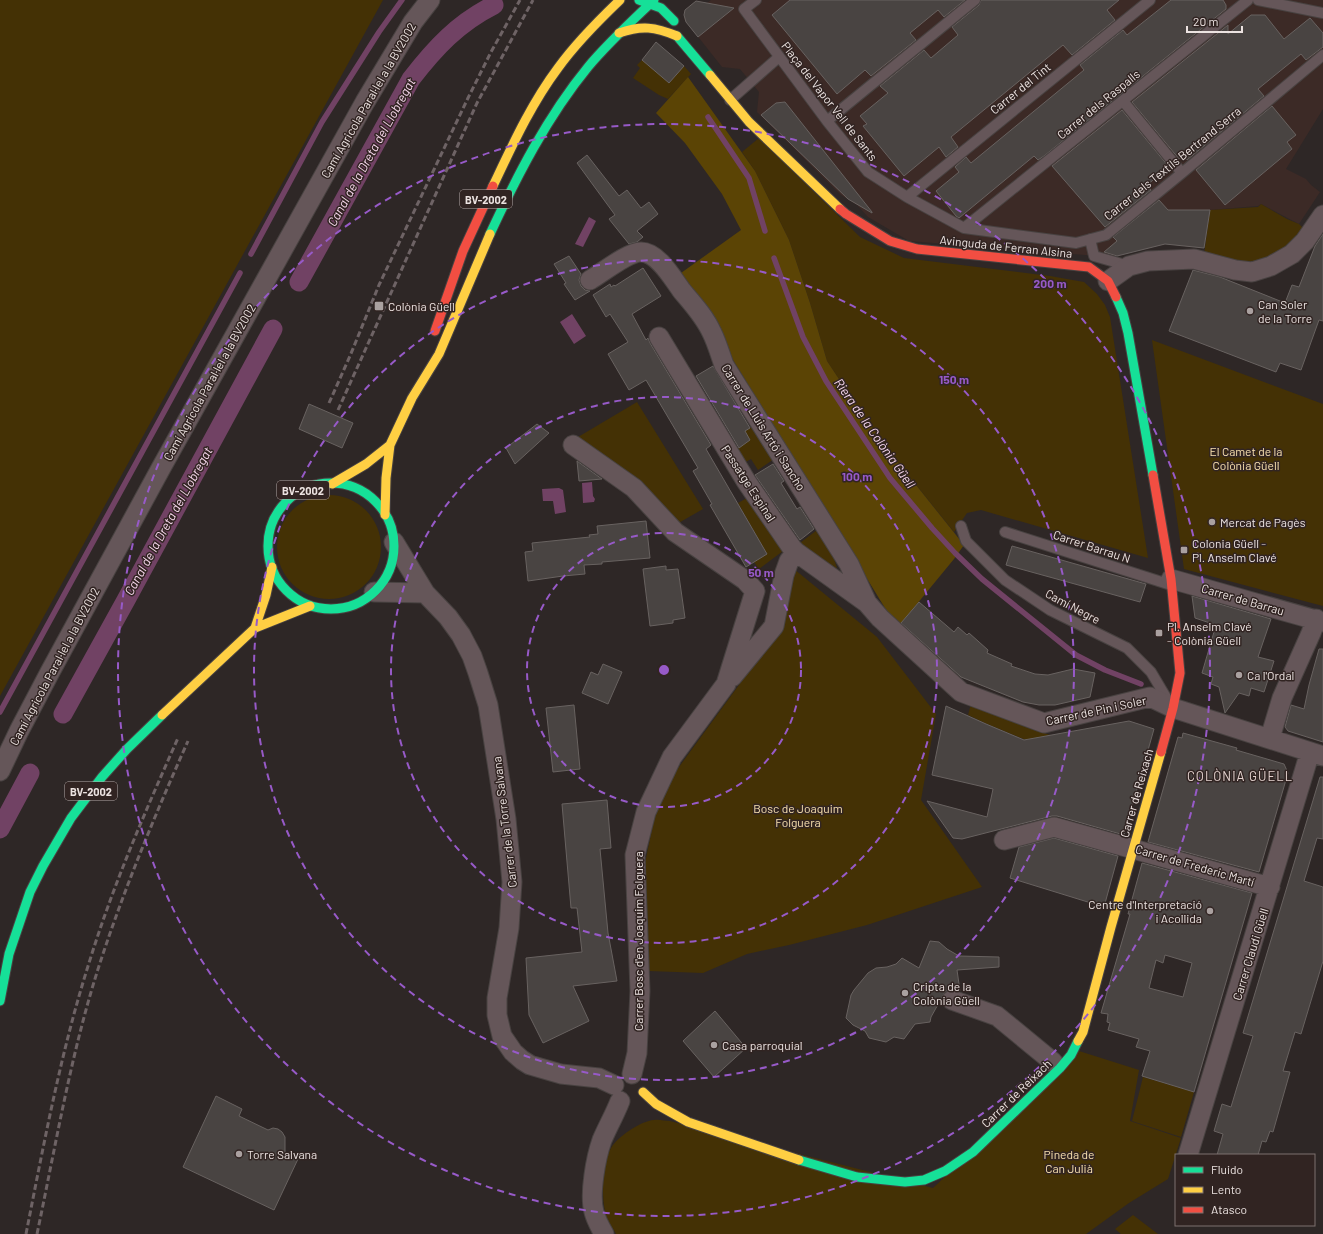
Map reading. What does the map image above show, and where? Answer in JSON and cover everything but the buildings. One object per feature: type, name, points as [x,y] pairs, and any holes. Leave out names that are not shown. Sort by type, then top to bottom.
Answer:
[{"type":"main road","name":"BV-2002","points":[[432,338],[448,289],[473,226],[530,113],[557,68],[567,55],[598,21],[620,0]]},
{"type":"main road","points":[[639,0],[651,1],[661,8],[674,21]]},
{"type":"main road","name":"BV-2002","points":[[651,1],[653,16],[664,30]]},
{"type":"main road","name":"BV-2002","points":[[412,398],[439,354],[491,233],[540,136],[560,104],[588,67],[651,1]]},
{"type":"main road","points":[[674,10],[674,21],[677,36]]},
{"type":"main road","name":"BV-2002","points":[[619,33],[641,26],[664,30],[677,36]]},
{"type":"main road","name":"Avinguda de Ferran Alsina","points":[[677,36],[749,122],[846,214],[890,241],[917,249],[1088,267],[1108,281],[1123,313],[1128,333],[1171,582]]},
{"type":"main road","name":"BV-2002","points":[[385,515],[386,478],[390,445],[412,398],[425,360]]},
{"type":"main road","name":"BV-2002","points":[[332,484],[366,464],[390,445]]},
{"type":"main road","name":"BV-2002","points":[[323,484],[332,484],[357,489],[377,504],[385,515],[391,528],[394,542],[394,554],[388,574],[383,584],[356,604],[334,609],[310,606],[297,600],[288,593],[280,583],[272,567],[268,547],[269,531],[273,520],[287,500],[311,487],[323,484]]},
{"type":"main road","name":"BV-2002","points":[[255,628],[266,595],[272,567]]},
{"type":"main road","name":"Carrer de Reixach","points":[[643,1092],[656,1104],[688,1122],[796,1159],[857,1177],[906,1182],[924,1180],[945,1171],[973,1152],[1071,1055],[1083,1032],[1110,927],[1173,708],[1180,673],[1171,582]]},
{"type":"main road","name":"BV-2002","points":[[0,1001],[9,954],[30,892],[43,866],[71,818],[102,778],[127,749],[186,691],[255,628],[310,606]]},
{"type":"street","name":"Camí Agricola Paral·lel a la BV2002","points":[[0,771],[50,672],[266,279],[365,102],[413,22],[430,0]]},
{"type":"street","points":[[1108,281],[1129,266],[1148,260],[1194,259],[1235,270],[1252,272],[1270,266],[1292,254],[1305,241],[1323,215]]},
{"type":"street","name":"Carrer de Lluis Artó i Sancho","points":[[590,280],[632,254],[641,252],[649,254],[659,261],[700,311],[712,332],[724,365],[849,564],[867,603]]},
{"type":"street","name":"Passatge Espinal","points":[[659,337],[746,481],[796,552],[867,603]]},
{"type":"street","name":"Carrer Bosc d'en Joaquim Folguera","points":[[573,445],[634,488],[676,532],[745,580],[755,591],[726,684],[672,757],[646,812],[635,855],[640,991],[637,1053],[632,1074]]},
{"type":"street","name":"Carrer de la Torre Salvana","points":[[394,542],[424,593],[448,617],[461,635],[472,656],[488,705],[506,819],[512,882],[509,928],[497,998],[497,1015],[502,1036],[506,1044],[513,1052],[530,1065],[561,1074],[600,1078],[617,1093]]},
{"type":"street","points":[[726,684],[774,626],[784,575],[789,561],[796,552]]},
{"type":"street","name":"Carrer de Barrau","points":[[1171,582],[1319,620],[1311,633],[1282,698],[1270,738]]},
{"type":"street","points":[[374,592],[424,593]]},
{"type":"street","name":"Carrer de Pin i Soler","points":[[867,603],[880,618],[961,692],[1044,723],[1150,698],[1173,708],[1316,754]]},
{"type":"street","name":"Carrer Claudi Güell","points":[[1188,1154],[1270,887],[1316,754]]},
{"type":"street","name":"Carrer de Frederic Martí","points":[[1004,840],[1054,827],[1270,887]]},
{"type":"street","points":[[952,1000],[997,1016],[1053,1062]]},
{"type":"street","points":[[604,1234],[593,1211],[594,1179],[597,1156],[617,1093],[619,1077],[623,1074],[632,1074],[643,1083],[643,1092],[638,1100],[634,1102],[625,1103],[617,1093]]},
{"type":"lane","name":"Plaça del Vapor Vell de Sants","points":[[756,0],[744,9],[827,120],[868,172],[907,197]]},
{"type":"lane","points":[[827,120],[975,0]]},
{"type":"lane","name":"Carrer del Tint","points":[[907,197],[1149,0]]},
{"type":"lane","name":"Carrer dels Raspalls","points":[[964,228],[1248,0]]},
{"type":"lane","points":[[1258,0],[1323,13]]},
{"type":"lane","name":"Carrer dels Textils Bertrand Serra","points":[[907,197],[964,228],[1076,243],[1106,235],[1323,55]]},
{"type":"lane","points":[[730,100],[779,57]]},
{"type":"lane","points":[[1123,101],[1182,173]]},
{"type":"lane","points":[[1090,239],[1094,256],[1129,266]]},
{"type":"lane","name":"Camí Negre","points":[[961,526],[966,541],[1005,580],[1050,610],[1127,648],[1151,672],[1173,708]]},
{"type":"lane","name":"Carrer Barrau N","points":[[1005,532],[1171,582]]},
{"type":"shaded area","points":[[711,0],[1323,0],[1323,109],[1286,169],[1306,179],[1320,192],[1299,224],[1261,204],[1258,206],[1210,210],[1204,248],[1165,244],[1110,257],[909,241],[868,217],[857,205],[841,195],[757,112],[759,92],[740,69],[722,67],[684,19],[685,10],[696,1],[707,3]]},
{"type":"shaded area","points":[[688,77],[755,171],[789,240],[827,361],[862,414],[900,465],[964,545],[898,627],[681,273],[741,230],[722,194],[685,143],[656,113]]},
{"type":"shaded area","points":[[589,217],[596,221],[583,247],[575,244]]},
{"type":"shaded area","points":[[572,314],[586,336],[574,344],[560,322]]},
{"type":"shaded area","points":[[592,482],[593,496],[595,499],[594,502],[583,503],[582,483]]},
{"type":"shaded area","points":[[559,488],[563,490],[566,512],[555,514],[553,501],[543,501],[542,489]]},
{"type":"green space","points":[[0,0],[383,0],[0,696]]},
{"type":"green space","points":[[642,60],[669,83],[684,66],[691,74],[668,99],[659,95],[633,78],[640,68],[637,65]]},
{"type":"green space","points":[[759,138],[860,237],[904,258],[1050,276],[1084,282],[1097,294],[1105,305],[1110,317],[1148,558],[981,510],[967,513],[954,532],[900,465],[862,414],[827,361],[789,240],[755,171],[742,152]]},
{"type":"green space","points":[[1261,204],[1299,224],[1303,228],[1281,250],[1261,261],[1247,262],[1204,255],[1210,210],[1258,207]]},
{"type":"green space","name":"El Camet de la Colònia Güell","points":[[1152,340],[1323,404],[1323,606],[1184,569]]},
{"type":"green space","points":[[637,402],[703,509],[675,525],[573,440]]},
{"type":"green space","points":[[753,426],[774,459],[758,470],[751,459],[744,463],[736,449],[750,440],[745,431]]},
{"type":"green space","points":[[329,495],[349,499],[366,510],[377,527],[381,547],[377,567],[366,584],[349,595],[329,599],[309,595],[292,584],[281,567],[277,547],[281,527],[292,510],[309,499]]},
{"type":"green space","points":[[747,498],[787,548],[759,569],[754,562],[767,554],[738,503]]},
{"type":"green space","points":[[821,527],[825,532],[837,568],[823,566],[796,546]]},
{"type":"green space","name":"Bosc de Joaquim Folguera","points":[[794,569],[877,637],[936,714],[921,800],[982,887],[867,925],[747,954],[703,973],[649,971],[643,873],[658,800],[668,782],[782,626]]},
{"type":"green space","points":[[971,704],[1028,728],[1050,735],[1026,740],[968,715]]},
{"type":"green space","name":"Pineda de Can Julià","points":[[1079,1051],[1139,1070],[1130,1121],[1181,1138],[1168,1179],[1129,1203],[1086,1234],[616,1234],[607,1217],[603,1199],[604,1171],[608,1154],[614,1143],[624,1134],[637,1126],[656,1120],[670,1121],[933,1188]]},
{"type":"green space","points":[[1143,1077],[1194,1092],[1181,1137],[1132,1121]]},
{"type":"green space","points":[[1133,1215],[1158,1234],[1121,1234],[1115,1229]]},
{"type":"waterway","points":[[251,254],[322,122],[379,32],[402,0]]},
{"type":"waterway","name":"Canal de la Dreta del Llobregat","points":[[299,282],[411,79],[438,47],[458,28],[494,5]]},
{"type":"waterway","name":"Riera de la Colònia Güell","points":[[708,117],[749,178],[765,231]]},
{"type":"waterway","name":"Riera de la Colònia Güell","points":[[774,258],[803,337],[826,381],[890,478],[932,528],[982,579],[1076,655],[1105,670],[1141,684]]},
{"type":"waterway","points":[[0,712],[240,273]]},
{"type":"waterway","name":"Canal de la Dreta del Llobregat","points":[[63,714],[273,329]]},
{"type":"waterway","name":"Canal de la Dreta del Llobregat","points":[[0,829],[30,773]]},
{"type":"railway","points":[[329,403],[379,285],[468,98],[491,52],[520,0]]},
{"type":"railway","points":[[338,410],[477,103],[533,0]]},
{"type":"railway","points":[[26,1234],[46,1131],[70,1030],[89,963],[119,877],[178,738]]},
{"type":"railway","points":[[37,1234],[72,1065],[99,966],[140,852],[188,741]]},
{"type":"traffic: fast","points":[[639,0],[661,8],[674,21]]},
{"type":"traffic: fast","points":[[490,234],[522,169],[546,127],[573,86],[596,58],[654,0]]},
{"type":"traffic: fast","points":[[677,36],[710,75]]},
{"type":"traffic: fast","points":[[1116,297],[1123,313],[1128,333],[1153,475]]},
{"type":"traffic: fast","points":[[331,483],[343,484],[355,488],[366,494],[379,506],[389,522],[393,534],[394,546],[393,558],[389,570],[383,581],[371,594],[355,604],[343,608],[331,609],[319,608],[307,604],[296,598],[283,586],[273,570],[269,558],[268,546],[269,534],[273,522],[279,511],[291,498],[307,488],[319,484],[331,483]]},
{"type":"traffic: fast","points":[[0,1001],[9,954],[30,892],[43,866],[71,818],[102,777],[127,749],[162,715]]},
{"type":"traffic: fast","points":[[799,1160],[857,1177],[905,1182],[924,1180],[945,1171],[973,1152],[1060,1068],[1071,1055],[1078,1041]]},
{"type":"traffic: slow","points":[[493,186],[522,126],[548,82],[580,41],[620,0]]},
{"type":"traffic: slow","points":[[619,33],[627,30],[648,28],[677,36]]},
{"type":"traffic: slow","points":[[710,75],[749,122],[840,209]]},
{"type":"traffic: slow","points":[[385,515],[386,478],[390,445],[412,398],[439,354],[490,234]]},
{"type":"traffic: slow","points":[[332,484],[366,464],[390,445]]},
{"type":"traffic: slow","points":[[255,628],[266,595],[272,567]]},
{"type":"traffic: slow","points":[[162,715],[255,628],[310,606]]},
{"type":"traffic: slow","points":[[1078,1041],[1083,1032],[1111,927],[1161,752]]},
{"type":"traffic: slow","points":[[643,1092],[656,1104],[688,1122],[799,1160]]},
{"type":"traffic: jam","points":[[435,331],[463,251],[493,186]]},
{"type":"traffic: jam","points":[[840,209],[890,241],[917,249],[1089,267],[1108,281],[1116,297]]},
{"type":"traffic: jam","points":[[1153,475],[1171,579],[1180,673],[1173,708],[1161,752]]},
{"type":"place","name":"Colònia Güell","points":[[379,306]]},
{"type":"place","name":"Can Soler de la Torre","points":[[1250,311]]},
{"type":"place","name":"Mercat de Pagès","points":[[1212,522]]},
{"type":"place","name":"Colonia Güell - Pl. Anselm Clavé","points":[[1184,550]]},
{"type":"place","name":"Pl. Anselm Clavé - Colònia Güell","points":[[1159,633]]},
{"type":"place","name":"Ca l'Ordal","points":[[1239,675]]},
{"type":"place","name":"Centre d'Interpretació i Acollida","points":[[1210,911]]},
{"type":"place","name":"Cripta de la Colònia Güell","points":[[905,993]]},
{"type":"place","name":"Casa parroquial","points":[[714,1045]]},
{"type":"place","name":"Torre Salvana","points":[[239,1154]]},
{"type":"district","name":"COLÒNIA GÜELL","points":[[1240,776]]}]
